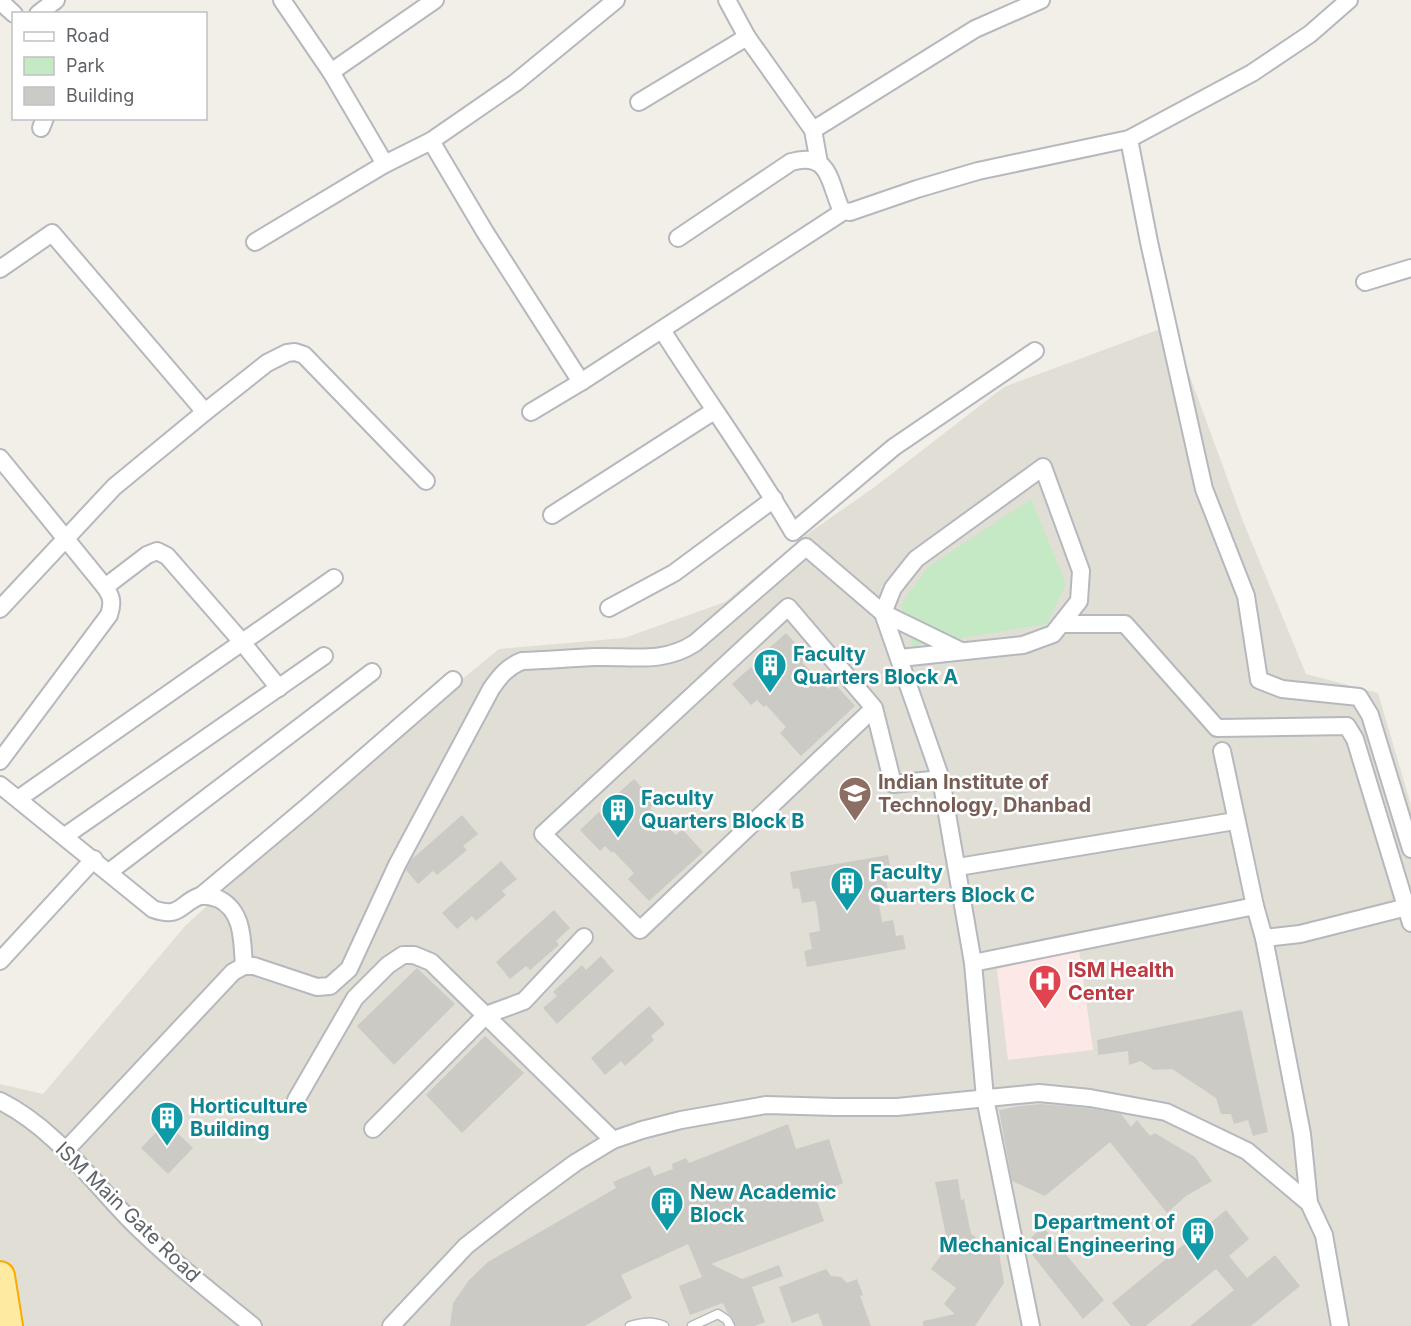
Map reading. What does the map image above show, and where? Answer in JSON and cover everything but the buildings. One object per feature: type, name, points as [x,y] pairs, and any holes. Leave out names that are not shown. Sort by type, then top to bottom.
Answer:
[{"type":"highway","points":[[0,1276],[8,1326]]},
{"type":"street","points":[[41,12],[56,0]]},
{"type":"street","points":[[282,0],[332,72],[385,164]]},
{"type":"street","points":[[332,72],[435,0]]},
{"type":"street","points":[[255,242],[385,164],[431,141],[516,83],[616,0]]},
{"type":"street","points":[[727,0],[747,37],[813,129],[819,162],[828,172],[839,205],[844,211]]},
{"type":"street","points":[[813,129],[975,29],[1041,0]]},
{"type":"street","points":[[531,412],[844,211],[855,211],[978,171],[1129,139],[1252,73],[1310,34],[1349,0]]},
{"type":"street","points":[[0,1],[12,12]]},
{"type":"street","points":[[639,102],[747,37]]},
{"type":"street","points":[[1129,139],[1149,242],[1204,489],[1246,596],[1260,680],[1282,689],[1359,697],[1370,715],[1411,849]]},
{"type":"street","points":[[431,141],[485,232],[581,382]]},
{"type":"street","points":[[678,238],[791,162],[810,160],[819,162]]},
{"type":"street","points":[[0,269],[52,233],[205,412]]},
{"type":"street","points":[[1365,282],[1411,268]]},
{"type":"street","points":[[662,330],[774,499],[793,532],[894,447],[1035,351]]},
{"type":"street","points":[[0,609],[114,487],[267,363],[287,353],[295,352],[304,355],[426,481]]},
{"type":"street","points":[[552,515],[714,411]]},
{"type":"street","points":[[0,458],[105,587],[113,605],[109,615],[0,760]]},
{"type":"street","points":[[900,658],[1023,645],[1053,634],[1079,601],[1081,571],[1043,467],[916,559],[893,588],[883,613],[941,779],[958,867],[972,963],[985,1098],[1031,1326]]},
{"type":"street","points":[[609,608],[674,573],[774,499]]},
{"type":"street","points":[[66,1150],[233,972],[244,966],[254,966],[317,987],[330,986],[349,969],[397,865],[491,689],[506,669],[522,661],[598,657],[658,658],[682,652],[806,547],[883,613],[962,651]]},
{"type":"street","points":[[105,587],[147,555],[158,551],[167,556],[279,688]]},
{"type":"street","points":[[18,799],[334,578]]},
{"type":"street","points":[[874,708],[640,930],[543,834],[788,607],[874,708],[893,784],[941,779]]},
{"type":"street","points":[[1061,624],[1125,624],[1217,728],[1347,726],[1355,739],[1409,912],[1300,934],[1264,938]]},
{"type":"street","points":[[65,836],[324,656]]},
{"type":"street","points":[[109,872],[372,672]]},
{"type":"street","points":[[0,785],[153,909],[164,913],[177,911],[201,896],[308,807],[453,680]]},
{"type":"street","points":[[1222,751],[1235,821],[1264,938],[1302,1134],[1309,1203],[1324,1235],[1340,1326]]},
{"type":"street","points":[[958,867],[1235,821]]},
{"type":"street","points":[[0,962],[93,859]]},
{"type":"street","points":[[201,896],[213,897],[225,903],[236,916],[241,930],[244,966]]},
{"type":"street","points":[[972,963],[1255,906]]},
{"type":"street","points":[[373,1129],[486,1015],[524,1001],[584,937]]},
{"type":"street","points":[[296,1100],[355,998],[388,965],[403,955],[414,955],[431,962],[613,1140]]},
{"type":"street","points":[[396,1324],[466,1246],[575,1163],[613,1140],[681,1120],[766,1105],[897,1107],[1039,1093],[1090,1098],[1166,1112],[1247,1151],[1309,1203]]},
{"type":"street","name":"ISM Main Gate Road","points":[[0,1101],[16,1109],[66,1150],[132,1221],[172,1259],[253,1326]]},
{"type":"lane","points":[[692,1326],[718,1314],[727,1320],[730,1326]]},
{"type":"lane","points":[[630,1326],[643,1322],[655,1322],[664,1326]]},
{"type":"shaded area","name":"Indian Institute of Technology, Dhanbad","points":[[1171,325],[1243,521],[1306,674],[1378,693],[1411,805],[1411,1326],[0,1326],[0,1084],[43,1094],[186,925],[282,838],[340,779],[499,649],[624,638],[725,602],[806,535],[876,486],[1004,387]]},
{"type":"shaded area","name":"ISM Health Center","points":[[1079,950],[1093,1050],[1008,1060],[997,969]]},
{"type":"green space","points":[[1031,499],[1066,584],[1047,624],[913,646],[901,604],[928,567]]},
{"type":"place","name":"Faculty Quarters Block A","points":[[770,694]]},
{"type":"place","name":"Indian Institute of Technology, Dhanbad","points":[[855,822]]},
{"type":"place","name":"Faculty Quarters Block B","points":[[618,839]]},
{"type":"place","name":"Faculty Quarters Block C","points":[[847,912]]},
{"type":"place","name":"ISM Health Center","points":[[1045,1010]]},
{"type":"place","name":"Horticulture Building","points":[[167,1147]]},
{"type":"place","name":"New Academic Block","points":[[667,1232]]},
{"type":"place","name":"Department of Mechanical Engineering","points":[[1198,1262]]}]
